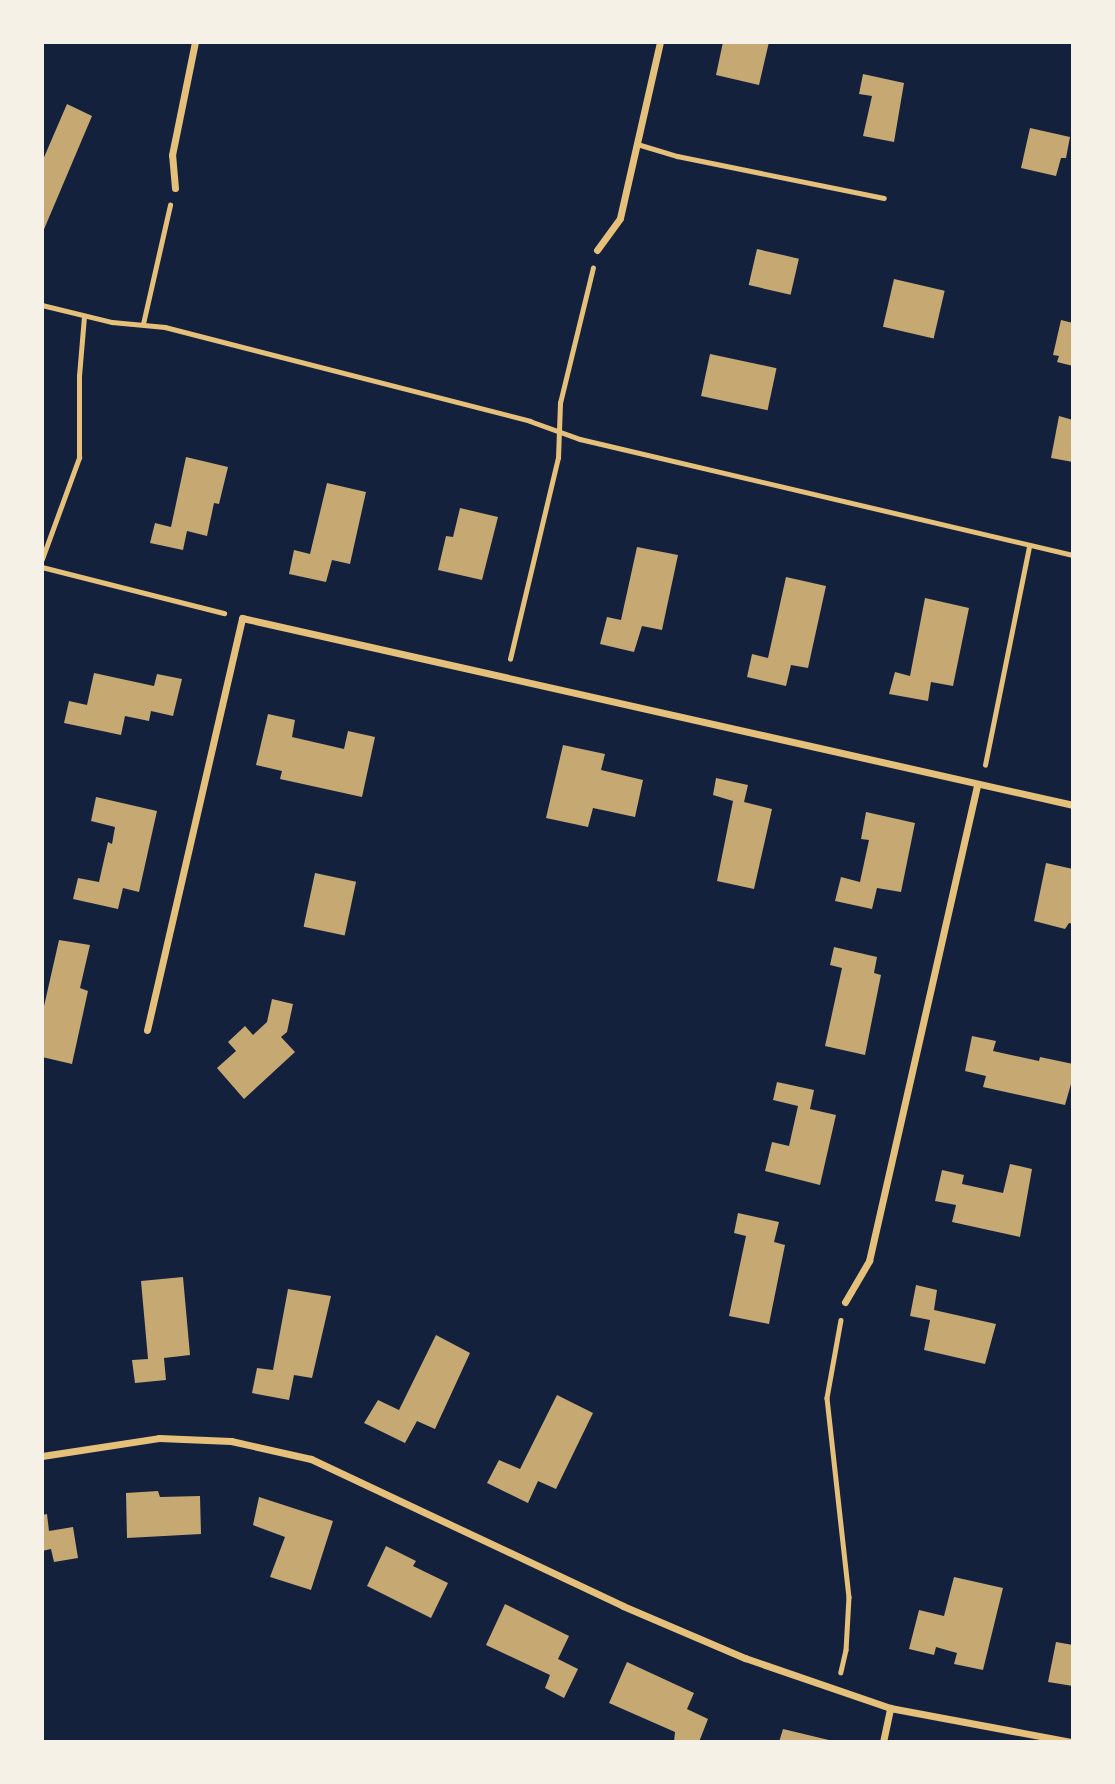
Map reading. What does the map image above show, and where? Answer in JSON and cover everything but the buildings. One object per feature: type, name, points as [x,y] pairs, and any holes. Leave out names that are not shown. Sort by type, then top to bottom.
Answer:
[{"type":"street","points":[[174,188],[172,155],[195,42]]},
{"type":"street","points":[[597,250],[620,218],[660,42]]},
{"type":"street","points":[[147,1030],[242,618],[1073,806]]},
{"type":"street","points":[[845,1302],[869,1261],[977,785]]},
{"type":"street","points":[[42,1456],[159,1438],[231,1441],[311,1459],[623,1606],[745,1658],[890,1708],[1071,1742]]},
{"type":"street","points":[[883,1742],[890,1708]]},
{"type":"lane","points":[[637,144],[677,156],[884,198]]},
{"type":"path","points":[[142,324],[174,188]]},
{"type":"path","points":[[506,678],[558,458],[560,403],[597,250]]},
{"type":"path","points":[[42,305],[84,316],[142,324],[559,430],[580,439],[1073,555]]},
{"type":"path","points":[[42,559],[79,458],[79,376],[84,316]]},
{"type":"path","points":[[977,785],[984,768],[1029,546]]},
{"type":"path","points":[[42,567],[242,618]]},
{"type":"path","points":[[835,1689],[846,1650],[849,1597],[827,1398],[845,1302]]}]
